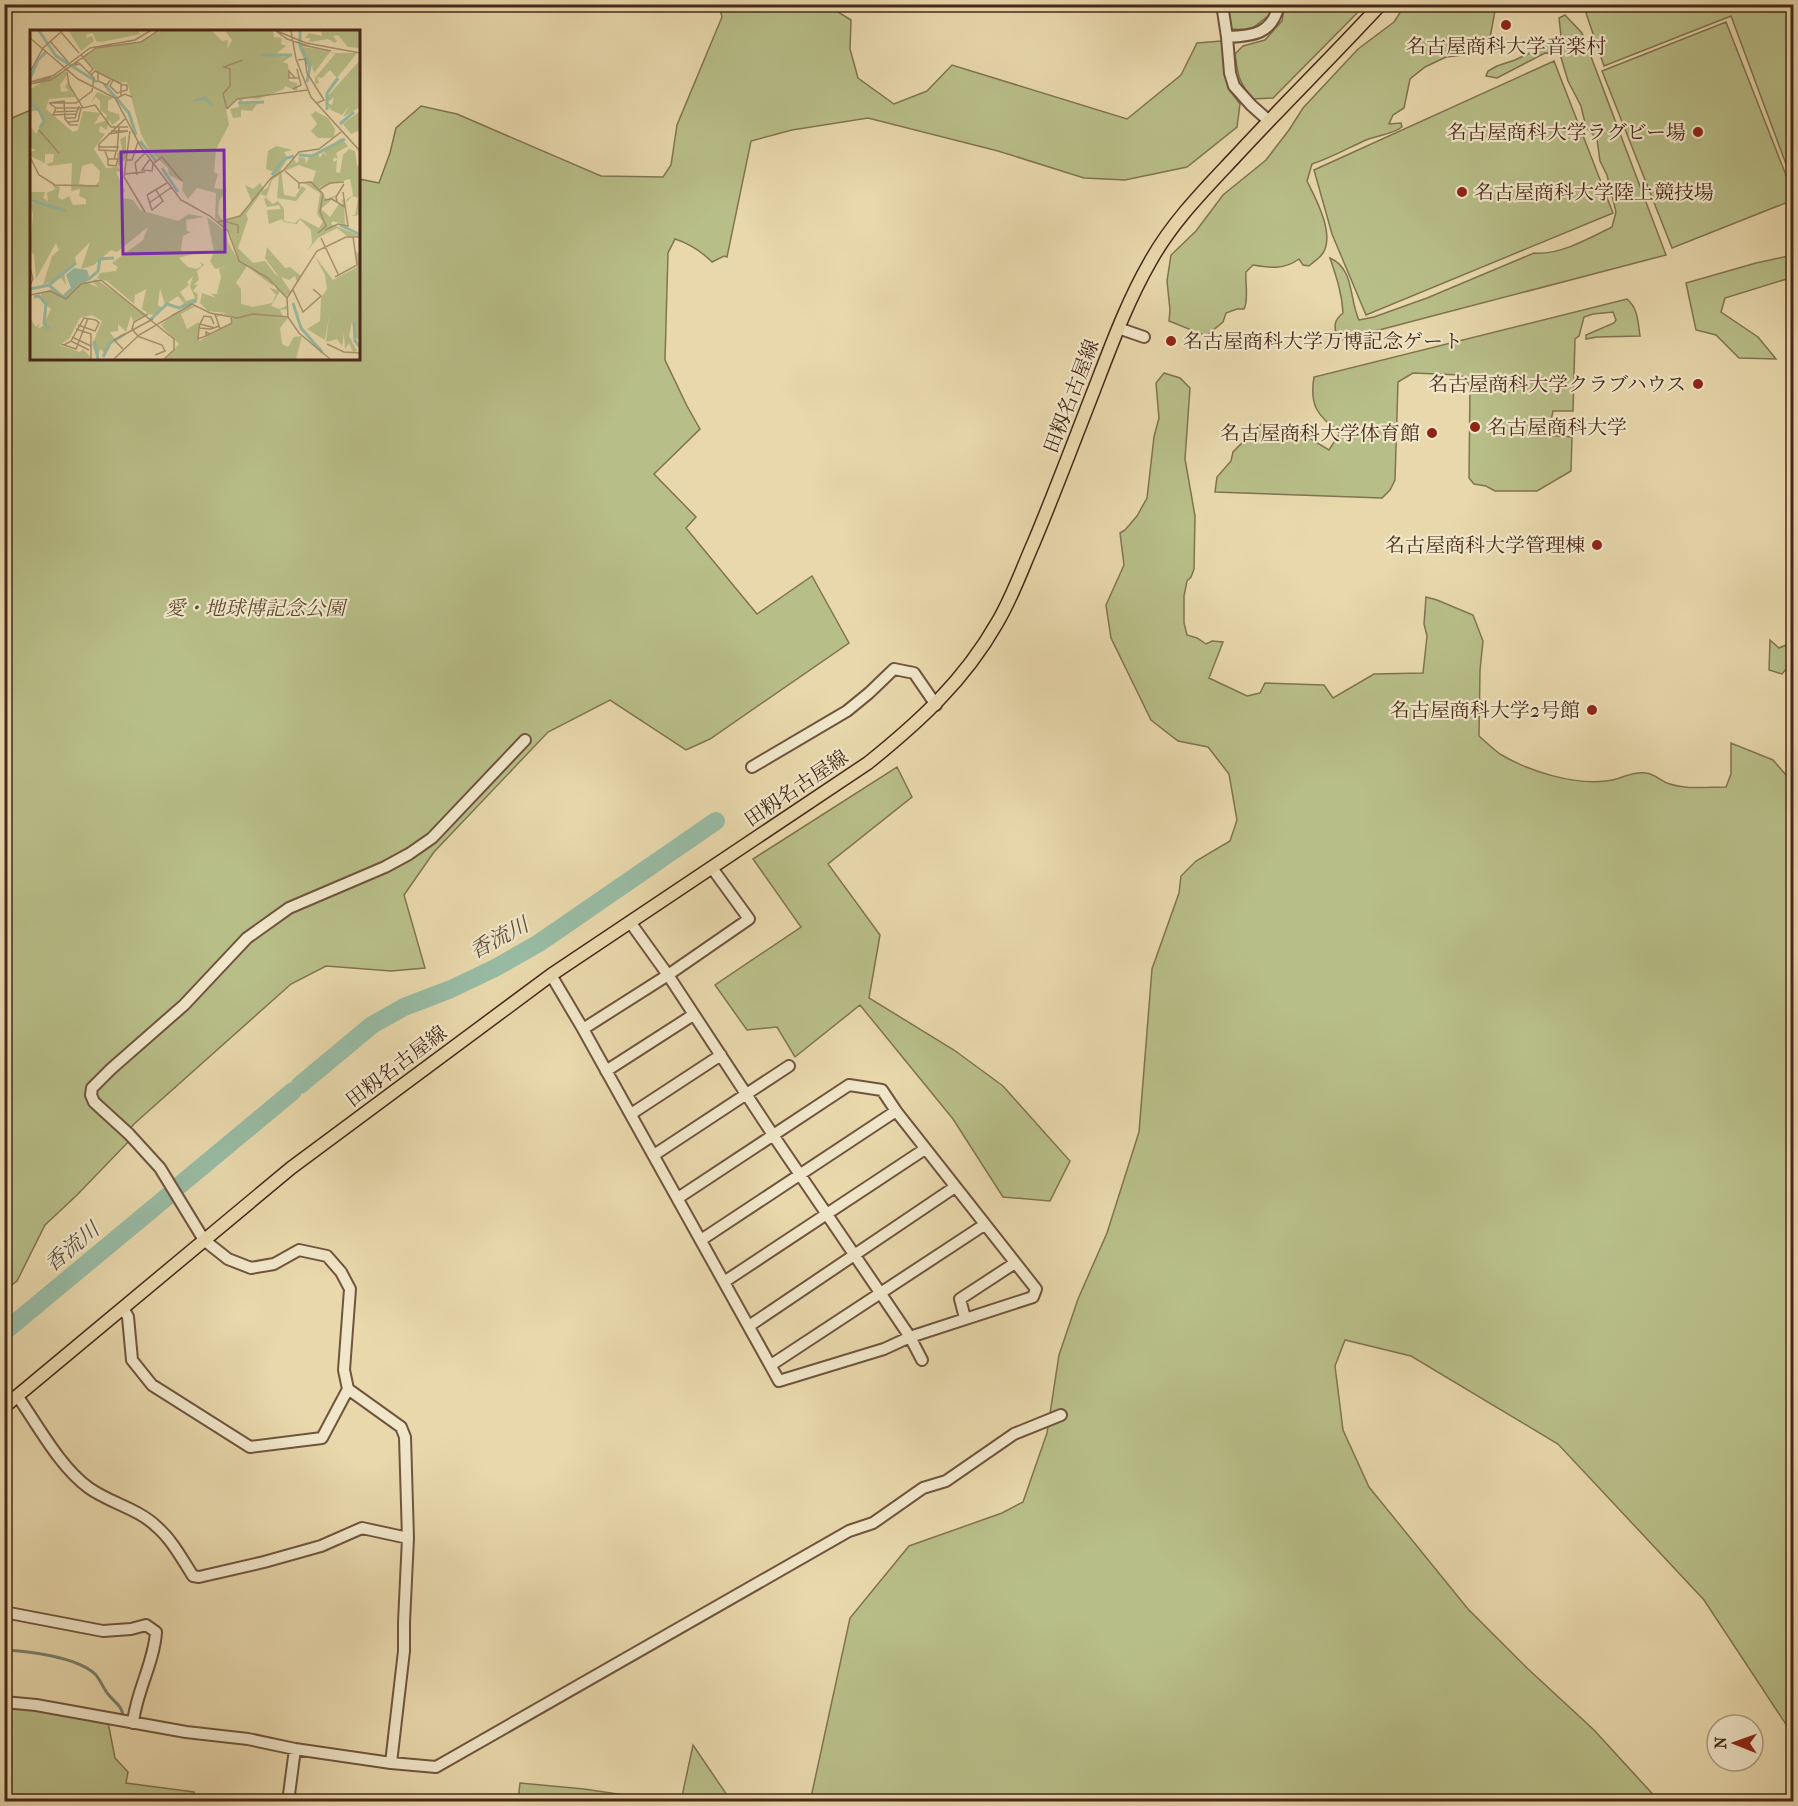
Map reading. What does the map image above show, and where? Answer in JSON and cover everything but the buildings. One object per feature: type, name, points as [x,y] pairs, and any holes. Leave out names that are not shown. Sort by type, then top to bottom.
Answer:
[{"type":"main road","name":"田籾名古屋線","points":[[4,1407],[291,1168],[551,975],[868,763],[910,730],[936,705],[954,686],[998,623],[1058,483],[1132,294],[1151,258],[1206,187],[1381,4]]},
{"type":"street","points":[[1222,4],[1230,74],[1234,86],[1237,92],[1269,121]]},
{"type":"street","points":[[1227,37],[1248,36],[1266,28],[1272,23],[1279,4]]},
{"type":"street","points":[[1118,328],[1144,337]]},
{"type":"street","points":[[752,767],[847,711],[894,669],[914,674],[936,705]]},
{"type":"street","points":[[123,1308],[128,1317],[132,1360],[152,1385],[250,1447],[265,1447],[322,1438],[348,1389],[344,1370],[350,1289],[341,1272],[327,1256],[299,1250],[274,1264],[251,1268],[228,1259],[204,1240],[160,1168],[129,1134],[94,1102],[91,1095],[92,1088],[184,1005],[248,938],[289,908],[385,867],[432,838],[525,740]]},
{"type":"street","points":[[584,1029],[749,919],[712,868]]},
{"type":"street","points":[[630,922],[668,975],[853,1255],[910,1337],[922,1360]]},
{"type":"street","points":[[551,975],[584,1029],[779,1381],[884,1349],[910,1337],[1034,1297],[1036,1289],[925,1149],[882,1090],[849,1085],[678,1198]]},
{"type":"street","points":[[606,1071],[693,1015]]},
{"type":"street","points":[[631,1114],[721,1055]]},
{"type":"street","points":[[654,1155],[789,1066]]},
{"type":"street","points":[[701,1240],[896,1111]]},
{"type":"street","points":[[724,1282],[925,1149]]},
{"type":"street","points":[[749,1326],[955,1187]]},
{"type":"street","points":[[771,1365],[984,1225]]},
{"type":"street","points":[[965,1318],[960,1299],[1015,1263]]},
{"type":"street","points":[[348,1389],[401,1427],[405,1437],[408,1538],[404,1651],[391,1763]]},
{"type":"street","points":[[18,1397],[69,1470],[90,1488],[156,1525],[193,1575],[199,1577],[275,1559],[321,1546],[362,1528],[408,1538]]},
{"type":"street","points":[[4,1702],[36,1705],[186,1732],[248,1739],[295,1749],[436,1767],[849,1531],[873,1523],[923,1488],[946,1481],[1014,1434],[1061,1415]]},
{"type":"street","points":[[4,1612],[103,1631],[131,1629],[146,1625],[156,1632],[155,1644],[140,1690],[133,1723]]},
{"type":"street","points":[[288,1802],[295,1749]]},
{"type":"green space","name":"愛・地球博記念公園","points":[[719,5],[827,5],[851,20],[850,49],[858,78],[894,104],[927,91],[952,65],[1127,119],[1181,75],[1197,43],[1221,41],[1228,88],[1240,104],[1237,127],[1187,167],[1125,180],[1084,178],[998,151],[868,118],[792,130],[751,141],[727,257],[724,256],[712,262],[695,248],[675,239],[668,253],[665,360],[700,429],[654,474],[696,517],[686,528],[757,614],[812,576],[849,643],[710,739],[686,750],[610,700],[548,732],[434,852],[404,895],[425,968],[391,971],[326,966],[291,984],[134,1124],[126,1133],[131,1139],[45,1225],[17,1281],[5,1290],[5,121],[30,110],[30,360],[360,360],[360,179],[379,183],[396,128],[421,106],[457,114],[601,176],[663,177],[671,165],[677,125],[722,17]]},
{"type":"green space","points":[[1228,5],[1273,5],[1272,13],[1250,30],[1230,29]]},
{"type":"green space","points":[[1285,5],[1365,5],[1273,98],[1253,99],[1244,88],[1240,78],[1235,54],[1243,46],[1265,40],[1282,21]]},
{"type":"green space","points":[[1405,5],[1496,5],[1490,38],[1478,49],[1463,55],[1446,57],[1425,67],[1410,79],[1404,108],[1393,115],[1389,124],[1401,123],[1402,127],[1312,164],[1307,181],[1323,217],[1327,236],[1323,253],[1309,266],[1303,265],[1299,259],[1288,265],[1277,267],[1253,265],[1246,272],[1247,296],[1244,309],[1226,313],[1223,322],[1206,336],[1169,321],[1167,281],[1171,255],[1196,231],[1223,195],[1266,160],[1303,108],[1358,49],[1394,22]]},
{"type":"green space","points":[[1580,5],[1793,5],[1793,183],[1731,16],[1604,66],[1585,10]]},
{"type":"green space","points":[[1565,15],[1582,33],[1666,255],[1337,341],[1335,325],[1343,313],[1330,258],[1338,263],[1348,277],[1359,320],[1427,298],[1534,253],[1553,252],[1574,245],[1612,227],[1616,212],[1607,175],[1600,161],[1597,139],[1586,127],[1581,106],[1568,81],[1560,54],[1545,53],[1497,78],[1486,76],[1488,71],[1497,66],[1558,40],[1561,36],[1559,18]]},
{"type":"green space","name":"名古屋商科大学ラグビー場","points":[[1726,22],[1793,193],[1793,200],[1672,248],[1602,71]]},
{"type":"green space","name":"名古屋商科大学陸上競技場","points":[[1554,61],[1613,213],[1366,315],[1332,234],[1314,170]]},
{"type":"green space","points":[[1793,255],[1793,277],[1725,298],[1721,312],[1758,337],[1776,359],[1739,358],[1716,335],[1696,330],[1686,283]]},
{"type":"green space","points":[[1627,299],[1635,311],[1640,336],[1586,339],[1586,335],[1616,320],[1613,312],[1584,317],[1579,336],[1575,339],[1573,411],[1553,411],[1548,435],[1572,437],[1571,471],[1537,491],[1495,491],[1486,486],[1474,484],[1469,478],[1470,386],[1461,375],[1413,373],[1398,382],[1395,480],[1390,490],[1382,498],[1215,492],[1217,477],[1231,461],[1233,452],[1261,424],[1288,425],[1329,450],[1340,433],[1317,410],[1313,396],[1314,377]]},
{"type":"green space","points":[[1164,373],[1180,378],[1190,388],[1185,459],[1195,516],[1194,569],[1187,581],[1184,596],[1184,623],[1187,635],[1206,644],[1212,641],[1223,642],[1209,678],[1247,696],[1260,693],[1265,683],[1324,685],[1333,698],[1374,674],[1423,673],[1427,636],[1424,624],[1426,597],[1473,615],[1483,641],[1479,736],[1497,752],[1511,760],[1537,771],[1579,781],[1611,780],[1640,773],[1649,774],[1681,787],[1726,787],[1731,774],[1731,743],[1773,760],[1786,775],[1793,768],[1793,1735],[1704,1600],[1558,1444],[1411,1356],[1345,1340],[1335,1366],[1343,1430],[1369,1487],[1468,1609],[1594,1730],[1659,1801],[810,1802],[850,1618],[909,1546],[1002,1513],[1023,1502],[1047,1433],[1059,1355],[1078,1299],[1107,1233],[1139,1132],[1152,969],[1179,893],[1181,876],[1196,861],[1230,841],[1237,820],[1229,774],[1208,747],[1178,741],[1151,720],[1111,638],[1106,605],[1124,565],[1120,533],[1137,516],[1147,498],[1154,437],[1159,418],[1156,383]]},
{"type":"green space","points":[[1770,640],[1779,648],[1793,642],[1793,661],[1782,674],[1769,670]]},
{"type":"green space","points":[[897,767],[912,797],[828,864],[880,935],[869,998],[954,1050],[1003,1086],[1070,1161],[1050,1201],[1003,1197],[953,1119],[860,1005],[795,1057],[777,1027],[747,1030],[715,985],[801,927],[753,859]]},
{"type":"green space","points":[[4,1706],[108,1722],[115,1758],[128,1772],[126,1783],[194,1792],[197,1801],[5,1801]]},
{"type":"green space","points":[[693,1745],[731,1801],[681,1801]]},
{"type":"green space","points":[[520,1783],[584,1789],[665,1801],[518,1801]]},
{"type":"waterway","name":"香流川","points":[[300,1085],[372,1025],[404,1007],[451,989],[495,968],[539,943],[716,821]]},
{"type":"waterway","name":"香流川","points":[[180,1185],[293,1091]]},
{"type":"waterway","name":"香流川","points":[[4,1332],[168,1196]]},
{"type":"waterway","points":[[4,1650],[52,1656],[87,1668],[97,1676],[106,1692],[119,1706],[123,1716]]},
{"type":"place","name":"名古屋商科大学音楽村","points":[[1506,25]]},
{"type":"place","name":"名古屋商科大学ラグビー場","points":[[1698,132]]},
{"type":"place","name":"名古屋商科大学陸上競技場","points":[[1462,192]]},
{"type":"place","name":"名古屋商科大学万博記念ゲート","points":[[1171,341]]},
{"type":"place","name":"名古屋商科大学クラブハウス","points":[[1698,384]]},
{"type":"place","name":"名古屋商科大学","points":[[1475,427]]},
{"type":"place","name":"名古屋商科大学体育館","points":[[1432,433]]},
{"type":"place","name":"名古屋商科大学管理棟","points":[[1597,545]]},
{"type":"place","name":"名古屋商科大学2号館","points":[[1592,710]]}]
